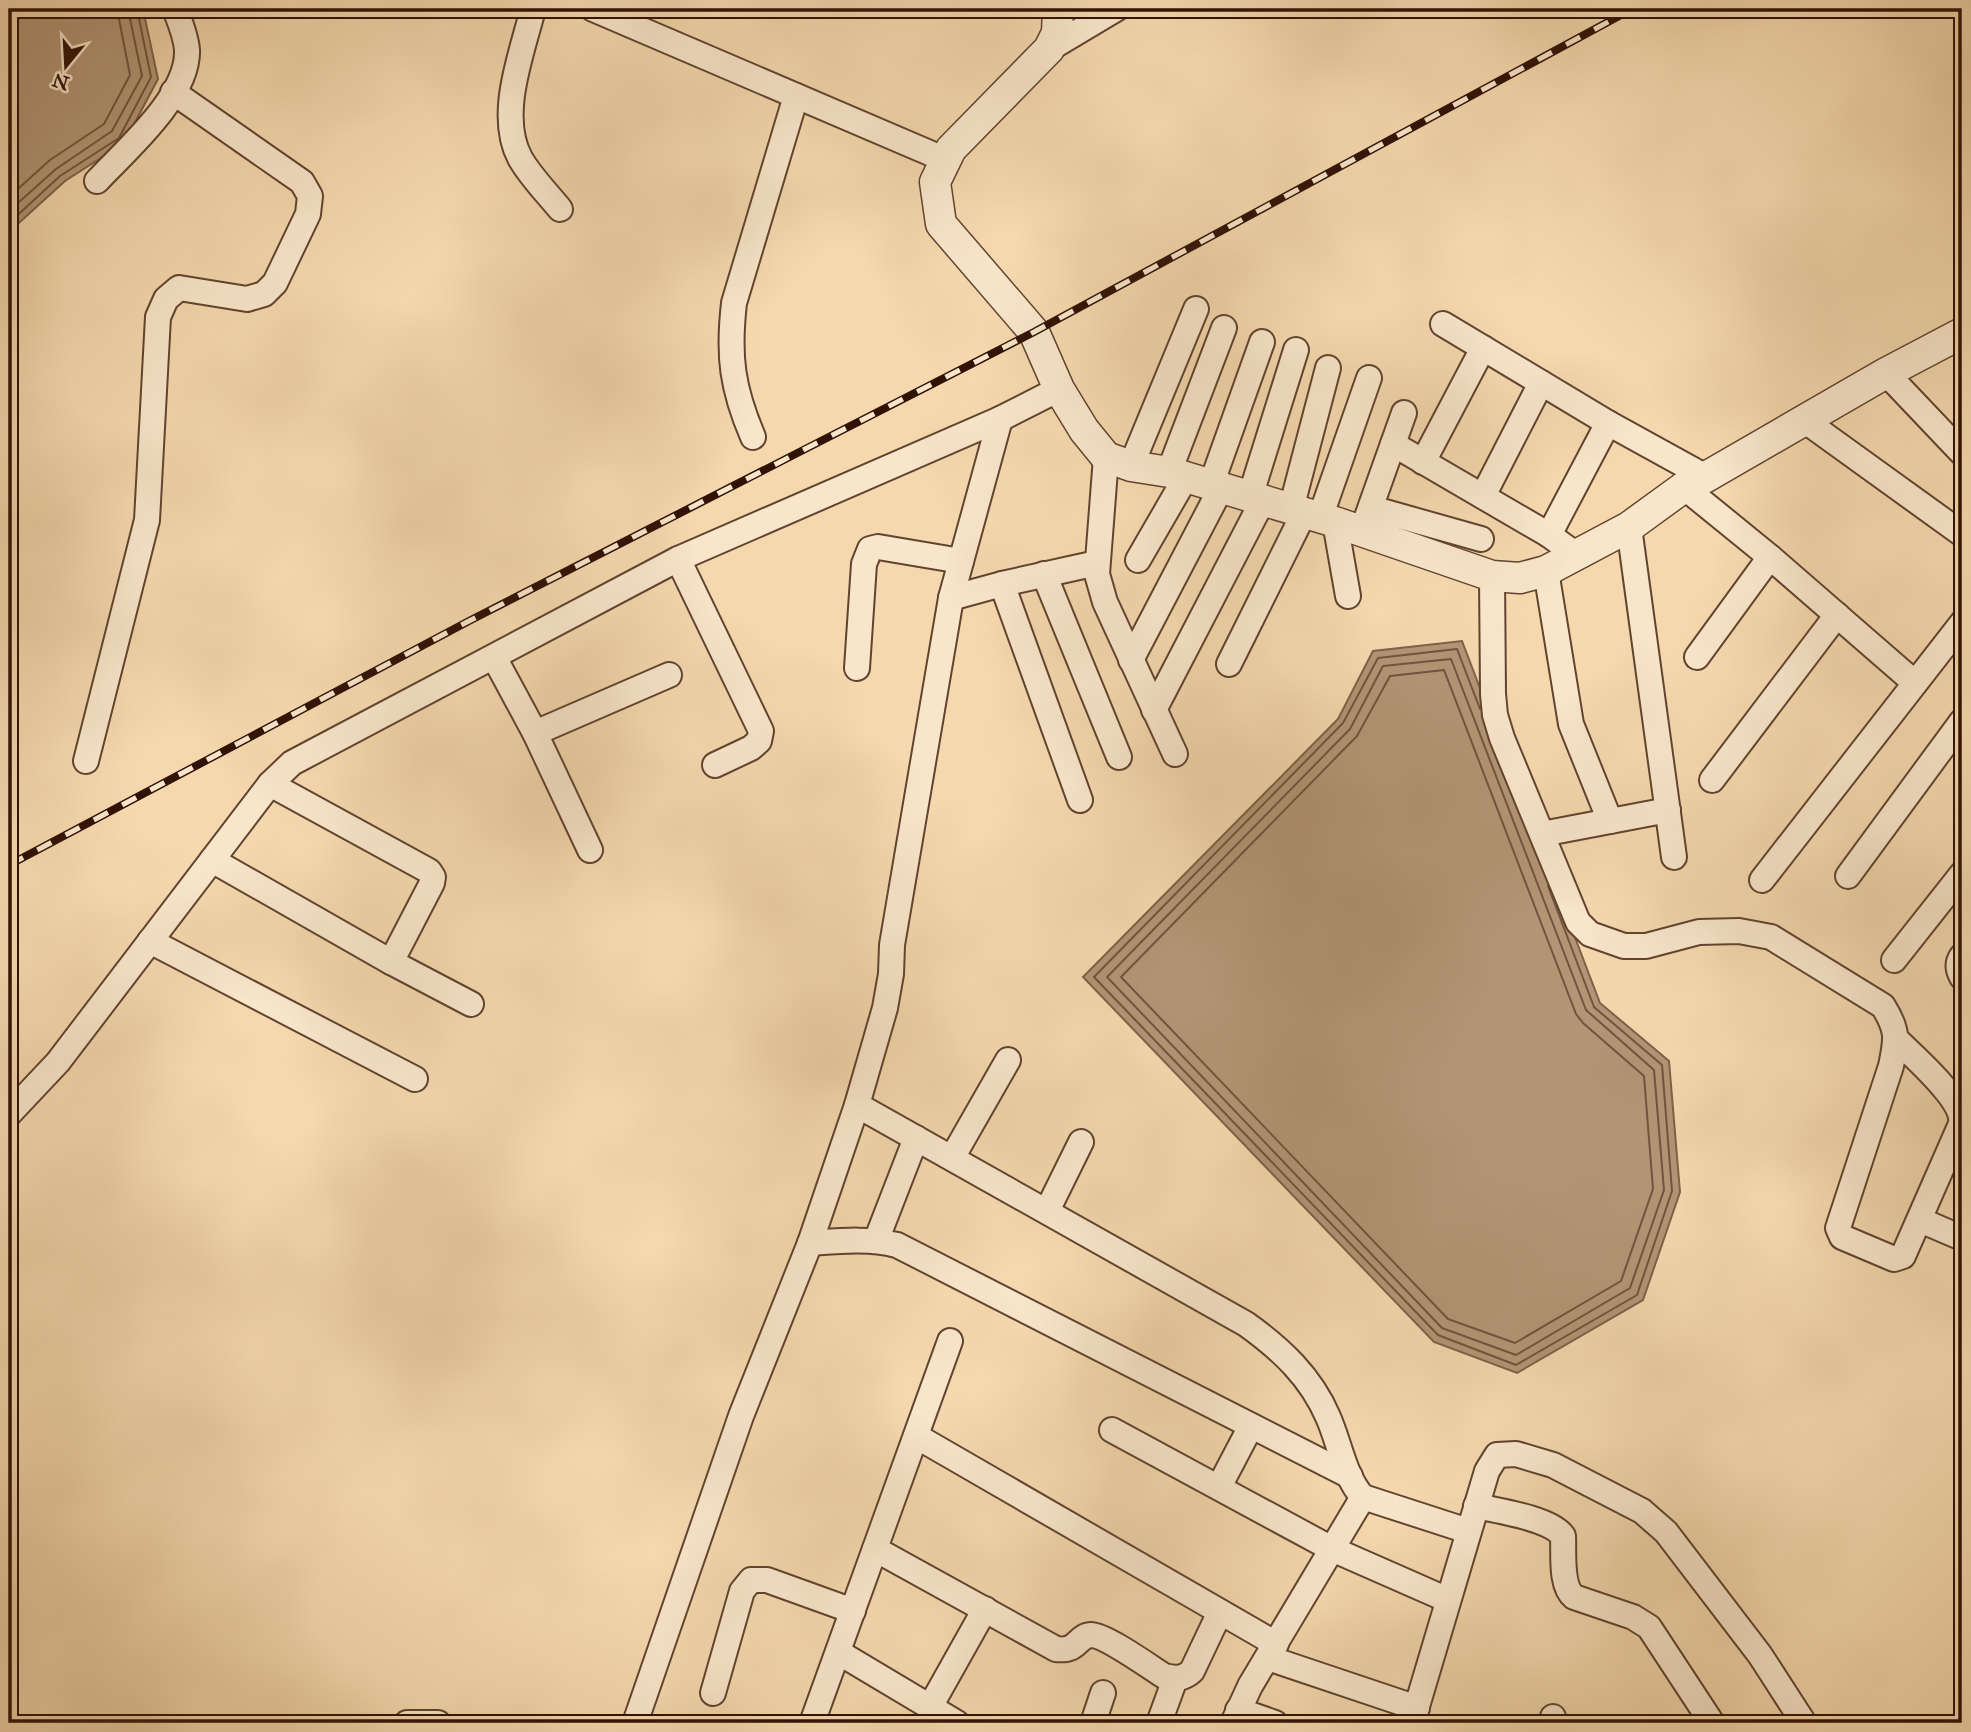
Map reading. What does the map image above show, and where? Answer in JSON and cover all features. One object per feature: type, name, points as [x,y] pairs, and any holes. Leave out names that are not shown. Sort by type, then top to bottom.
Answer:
[{"type":"street","points":[[97,181],[165,106],[183,74],[187,51],[175,9]]},
{"type":"street","points":[[533,9],[511,100],[510,127],[519,157],[560,209]]},
{"type":"street","points":[[593,9],[946,160]]},
{"type":"street","points":[[1049,49],[1057,33],[1058,9]]},
{"type":"street","points":[[1116,9],[1049,49],[951,149],[935,183],[941,224],[1034,332],[1059,389],[1084,430],[1119,462],[1330,517],[1481,539]]},
{"type":"street","points":[[86,761],[147,520],[158,317],[166,299],[179,288],[247,299],[264,294],[275,283],[308,214],[310,196],[302,181],[173,92]]},
{"type":"street","points":[[753,437],[740,408],[731,365],[730,333],[734,303],[796,96]]},
{"type":"street","points":[[1175,754],[1105,602],[1097,574],[1097,563],[1119,462],[1196,309]]},
{"type":"street","points":[[1443,324],[1608,423],[1695,482],[1770,557],[1915,682]]},
{"type":"street","points":[[1138,560],[1197,481],[1224,328]]},
{"type":"street","points":[[1330,517],[1492,576],[1520,578],[1546,571],[1629,527],[1695,482],[1886,373],[1962,333]]},
{"type":"street","points":[[1131,660],[1197,481],[1262,342]]},
{"type":"street","points":[[1423,462],[1483,348]]},
{"type":"street","points":[[1154,710],[1256,499],[1296,350]]},
{"type":"street","points":[[1328,368],[1330,517],[1348,596]]},
{"type":"street","points":[[1886,373],[1962,453]]},
{"type":"street","points":[[1330,517],[1369,377]]},
{"type":"street","points":[[1483,496],[1541,383]]},
{"type":"street","points":[[9,1114],[58,1062],[270,785],[292,763],[678,559],[1000,419],[1059,389]]},
{"type":"street","points":[[1229,664],[1330,517],[1393,444],[1404,413]]},
{"type":"street","points":[[635,1723],[741,1416],[810,1243],[857,1105],[888,990],[892,945],[951,598],[1000,419]]},
{"type":"street","points":[[1804,420],[1962,534]]},
{"type":"street","points":[[1549,536],[1608,423]]},
{"type":"street","points":[[1393,444],[1483,496],[1578,556]]},
{"type":"street","points":[[1629,527],[1674,857]]},
{"type":"street","points":[[857,667],[864,564],[870,549],[878,547],[961,561]]},
{"type":"street","points":[[1697,657],[1770,557]]},
{"type":"street","points":[[678,559],[761,731],[759,741],[751,748],[715,765]]},
{"type":"street","points":[[951,598],[1097,563]]},
{"type":"street","points":[[1546,571],[1572,724],[1610,821]]},
{"type":"street","points":[[1044,574],[1119,757]]},
{"type":"street","points":[[1492,576],[1494,715],[1578,922],[1590,934],[1624,946],[1646,946],[1699,932],[1738,931],[1771,937],[1883,1006],[1894,1023],[1897,1040],[1891,1066],[1838,1228],[1842,1237],[1894,1259],[1903,1256],[1961,1124],[1962,1116],[1959,1108],[1939,1083],[1897,1040]]},
{"type":"street","points":[[1002,584],[1080,800]]},
{"type":"street","points":[[1712,780],[1837,615]]},
{"type":"street","points":[[1762,880],[1962,623]]},
{"type":"street","points":[[494,657],[535,733],[590,850]]},
{"type":"street","points":[[535,733],[669,675]]},
{"type":"street","points":[[1848,876],[1962,721]]},
{"type":"street","points":[[270,785],[429,871],[433,877],[432,883],[391,962]]},
{"type":"street","points":[[1542,834],[1668,810]]},
{"type":"street","points":[[212,860],[391,962],[471,1004]]},
{"type":"street","points":[[1894,960],[1962,874]]},
{"type":"street","points":[[150,941],[415,1079]]},
{"type":"street","points":[[1962,956],[1958,970],[1962,977]]},
{"type":"street","points":[[952,1158],[1009,1060]]},
{"type":"street","points":[[857,1105],[1236,1318],[1273,1343],[1308,1380],[1327,1415],[1357,1486],[1332,1549],[1235,1716],[1275,1723]]},
{"type":"street","points":[[876,1241],[916,1138]]},
{"type":"street","points":[[1046,1211],[1081,1142]]},
{"type":"street","points":[[1920,1220],[1962,1238]]},
{"type":"street","points":[[810,1243],[856,1239],[897,1245],[1251,1426],[1357,1486],[1468,1531]]},
{"type":"street","points":[[812,1723],[950,1341]]},
{"type":"street","points":[[1219,1488],[1251,1426]]},
{"type":"street","points":[[1112,1430],[1332,1549],[1448,1600]]},
{"type":"street","points":[[916,1436],[1220,1612],[1272,1651],[1414,1716],[1487,1471],[1497,1455],[1516,1454],[1553,1465],[1642,1511],[1666,1532],[1760,1654],[1804,1723]]},
{"type":"street","points":[[1476,1506],[1541,1522],[1559,1530],[1563,1536],[1569,1593],[1633,1617],[1649,1627],[1712,1723]]},
{"type":"street","points":[[875,1549],[1056,1649],[1074,1647],[1084,1637],[1093,1635],[1105,1639],[1164,1676],[1185,1677],[1192,1671],[1220,1612]]},
{"type":"street","points":[[713,1693],[742,1591],[751,1580],[767,1580],[853,1611]]},
{"type":"street","points":[[930,1707],[985,1609]]},
{"type":"street","points":[[838,1652],[957,1723]]},
{"type":"street","points":[[1159,1723],[1175,1678]]},
{"type":"street","points":[[1093,1723],[1104,1693]]},
{"type":"street","points":[[407,1723],[438,1723]]},
{"type":"water","points":[[9,9],[143,9],[158,79],[124,143],[65,181],[10,231]]},
{"type":"water","points":[[1462,641],[1600,1003],[1669,1061],[1680,1192],[1643,1300],[1517,1373],[1434,1342],[1083,977],[1338,719],[1373,651]]},
{"type":"railway","points":[[9,865],[469,621],[1034,332],[1632,9]]}]
